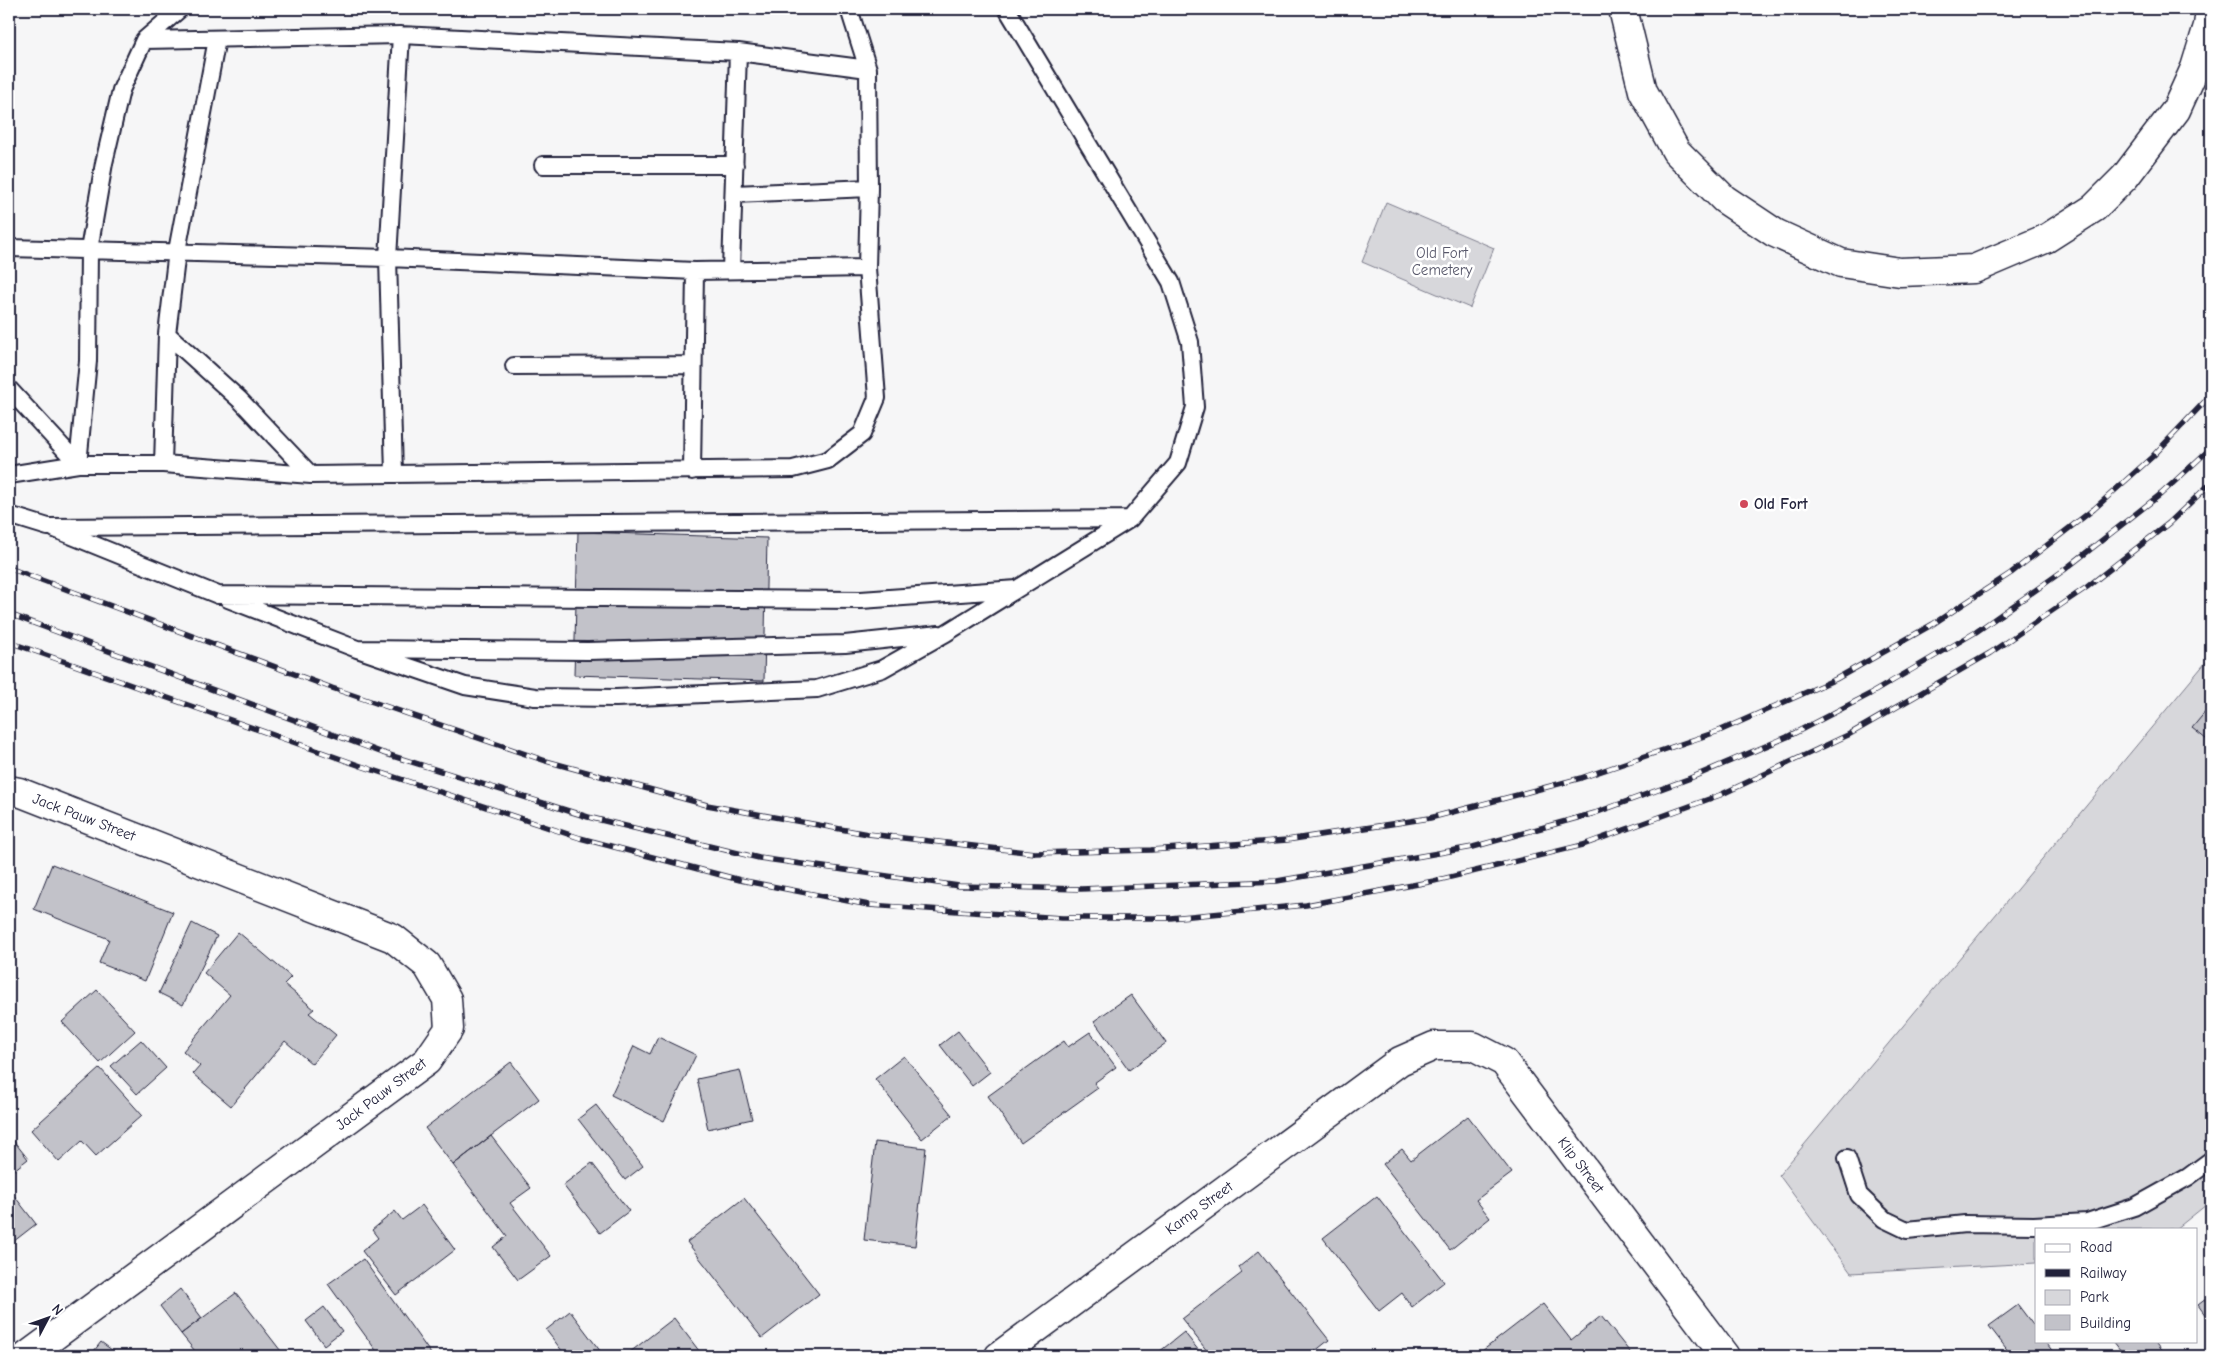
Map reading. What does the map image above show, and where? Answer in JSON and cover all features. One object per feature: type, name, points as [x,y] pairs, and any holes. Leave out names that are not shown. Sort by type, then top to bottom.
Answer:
[{"type":"main road","points":[[1623,9],[1643,92],[1676,151],[1724,199],[1775,234],[1841,262],[1900,272],[1974,269],[2048,238],[2094,208],[2125,177],[2176,110],[2195,68],[2208,26],[2210,9]]},
{"type":"main road","name":"Jack Pauw Street","points":[[9,790],[19,792],[393,938],[427,965],[447,999],[449,1029],[427,1061],[27,1356]]},
{"type":"main road","name":"Klip Street","points":[[1400,1061],[1434,1046],[1473,1046],[1504,1062],[1725,1356]]},
{"type":"main road","name":"Kamp Street","points":[[999,1356],[1400,1061]]},
{"type":"lane","points":[[78,464],[88,361],[89,250],[104,162],[121,90],[144,40],[180,9]]},
{"type":"lane","points":[[9,475],[78,464],[163,464],[311,475],[793,469],[828,460],[862,434],[877,398],[867,268],[869,188],[868,69],[849,9]]},
{"type":"lane","points":[[9,514],[48,526],[357,649],[465,686],[535,697],[616,698],[817,690],[882,669],[946,633],[1130,519],[1178,463],[1195,407],[1190,342],[1171,282],[1007,9]]},
{"type":"lane","points":[[144,40],[401,35],[738,52],[868,69]]},
{"type":"lane","points":[[394,474],[388,258],[401,35]]},
{"type":"lane","points":[[163,464],[168,334],[177,251],[217,39]]},
{"type":"lane","points":[[731,270],[738,52]]},
{"type":"lane","points":[[543,165],[735,165]]},
{"type":"lane","points":[[734,194],[869,188]]},
{"type":"lane","points":[[9,248],[388,258],[695,271],[867,268]]},
{"type":"lane","points":[[692,471],[695,271]]},
{"type":"lane","points":[[168,334],[240,400],[311,475]]},
{"type":"lane","points":[[514,366],[693,365]]},
{"type":"lane","points":[[9,389],[78,464]]},
{"type":"lane","points":[[48,526],[1130,519]]},
{"type":"lane","points":[[218,595],[861,600],[1017,589]]},
{"type":"lane","points":[[357,649],[579,651],[846,644],[946,633]]},
{"type":"lane","points":[[1847,1158],[1859,1195],[1884,1219],[1907,1230],[1965,1224],[2034,1225],[2087,1222],[2134,1207],[2188,1177],[2211,1160]]},
{"type":"green space","name":"Old Fort Cemetery","points":[[1386,202],[1494,248],[1470,308],[1362,262]]},
{"type":"green space","points":[[2211,656],[2211,1201],[2177,1228],[2035,1228],[2035,1263],[1851,1273],[1779,1175]]},
{"type":"building","points":[[578,532],[767,538],[764,681],[574,675]]},
{"type":"building","points":[[2211,705],[2211,743],[2192,728]]},
{"type":"building","points":[[52,864],[173,912],[145,981],[99,963],[109,939],[34,909]]},
{"type":"building","points":[[192,923],[217,936],[183,1005],[159,993]]},
{"type":"building","points":[[238,932],[291,977],[284,984],[314,1009],[309,1013],[336,1035],[312,1064],[285,1041],[231,1106],[193,1074],[200,1066],[183,1051],[230,995],[204,973]]},
{"type":"building","points":[[97,990],[135,1031],[100,1063],[62,1022]]},
{"type":"building","points":[[1131,995],[1166,1043],[1129,1070],[1094,1021]]},
{"type":"building","points":[[958,1031],[990,1072],[972,1086],[940,1045]]},
{"type":"building","points":[[1090,1032],[1116,1067],[1094,1083],[1098,1088],[1021,1143],[988,1096],[1064,1041],[1068,1047]]},
{"type":"building","points":[[658,1037],[696,1055],[664,1121],[611,1095],[634,1046],[650,1054]]},
{"type":"building","points":[[141,1040],[166,1068],[137,1094],[111,1066]]},
{"type":"building","points":[[904,1056],[952,1115],[922,1139],[875,1079]]},
{"type":"building","points":[[511,1062],[539,1099],[453,1165],[425,1128]]},
{"type":"building","points":[[100,1068],[142,1115],[96,1156],[82,1141],[59,1162],[31,1130]]},
{"type":"building","points":[[740,1070],[752,1119],[708,1129],[697,1079]]},
{"type":"building","points":[[596,1105],[643,1166],[625,1180],[578,1119]]},
{"type":"building","points":[[1468,1116],[1512,1173],[1476,1200],[1490,1218],[1450,1250],[1383,1164],[1402,1149],[1411,1160]]},
{"type":"building","points":[[9,1135],[28,1159],[9,1174]]},
{"type":"building","points":[[491,1136],[531,1188],[510,1203],[551,1256],[518,1280],[493,1247],[507,1236],[453,1165]]},
{"type":"building","points":[[875,1142],[926,1148],[915,1246],[864,1240]]},
{"type":"building","points":[[592,1163],[629,1211],[600,1233],[563,1185]]},
{"type":"building","points":[[9,1189],[36,1224],[9,1245]]},
{"type":"building","points":[[1377,1196],[1444,1282],[1412,1307],[1402,1293],[1379,1311],[1323,1238]]},
{"type":"building","points":[[744,1198],[819,1294],[762,1338],[687,1242]]},
{"type":"building","points":[[422,1205],[455,1250],[396,1295],[362,1251],[378,1238],[372,1230],[395,1211],[402,1220]]},
{"type":"building","points":[[1259,1251],[1329,1340],[1309,1356],[1258,1356],[1255,1353],[1251,1356],[1211,1356],[1182,1319],[1242,1273],[1239,1267]]},
{"type":"building","points":[[363,1259],[431,1354],[427,1356],[380,1356],[328,1284]]},
{"type":"building","points":[[180,1289],[202,1318],[181,1334],[160,1306]]},
{"type":"building","points":[[236,1293],[284,1355],[199,1356],[181,1334]]},
{"type":"building","points":[[2211,1295],[2211,1323],[2198,1305]]},
{"type":"building","points":[[1543,1304],[1571,1340],[1601,1316],[1633,1356],[1486,1356],[1482,1351]]},
{"type":"building","points":[[2018,1305],[2035,1328],[2035,1342],[2046,1342],[2056,1356],[2012,1356],[1989,1326]]},
{"type":"building","points":[[324,1307],[342,1331],[324,1345],[306,1321]]},
{"type":"building","points":[[570,1311],[604,1356],[566,1356],[546,1330]]},
{"type":"building","points":[[674,1318],[703,1356],[625,1356]]},
{"type":"building","points":[[1184,1332],[1203,1356],[1162,1356],[1159,1352]]},
{"type":"building","points":[[101,1342],[120,1356],[90,1356]]},
{"type":"building","points":[[2114,1342],[2155,1342],[2165,1356],[2125,1356]]},
{"type":"building","points":[[346,1351],[350,1356],[339,1356]]},
{"type":"railway","points":[[9,568],[332,688],[546,761],[707,805],[868,834],[1035,853],[1151,850],[1287,840],[1430,818],[1581,778],[1719,731],[1836,679],[1933,624],[2011,573],[2094,509],[2152,457],[2211,395]]},
{"type":"railway","points":[[9,614],[383,753],[588,817],[759,858],[959,886],[1081,889],[1277,881],[1473,847],[1595,813],[1688,779],[1787,737],[1870,694],[1976,632],[2064,570],[2161,494],[2211,448]]},
{"type":"railway","points":[[9,642],[361,766],[580,838],[740,880],[869,905],[1062,918],[1170,918],[1306,905],[1434,881],[1583,845],[1720,795],[1848,735],[1990,653],[2087,587],[2169,523],[2211,483]]},
{"type":"place","name":"Old Fort","points":[[1744,504]]}]
